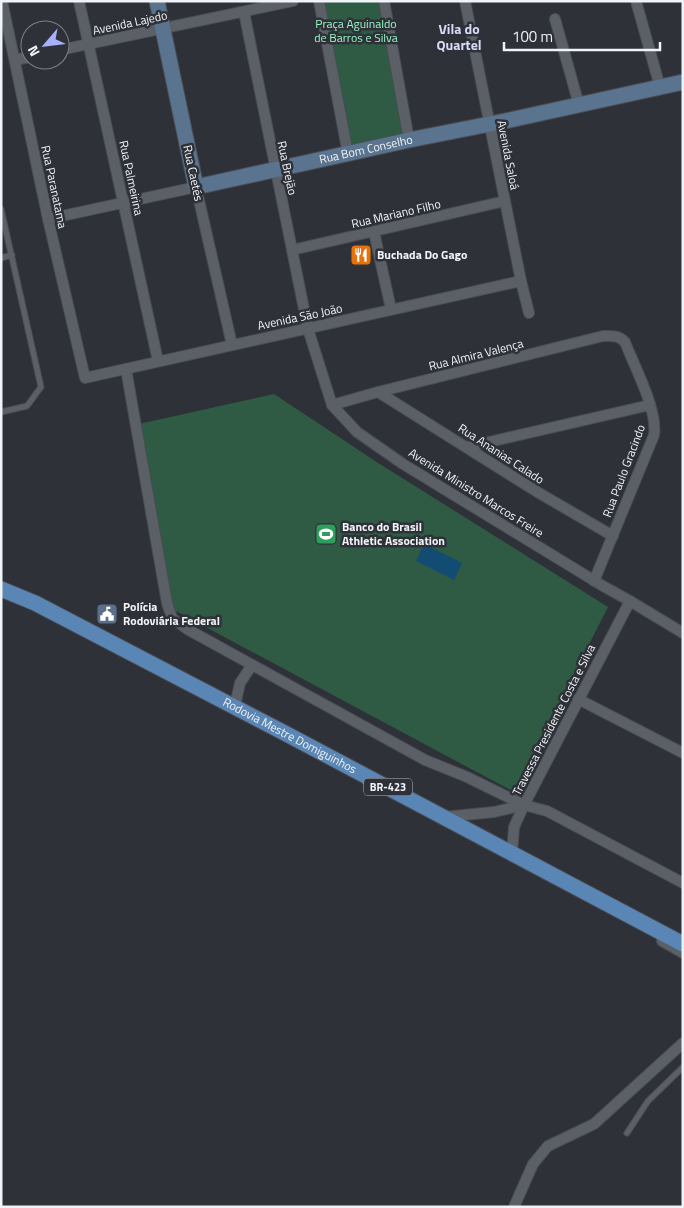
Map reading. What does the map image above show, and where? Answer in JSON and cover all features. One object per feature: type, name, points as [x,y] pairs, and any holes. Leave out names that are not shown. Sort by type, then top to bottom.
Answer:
[{"type":"main road","name":"Rodovia Mestre Domiguinhos","points":[[1,589],[35,603],[235,706],[683,944]]},
{"type":"street","name":"Rua Paranatama","points":[[2,1],[48,219],[85,378]]},
{"type":"street","name":"Rua Palmeirina","points":[[79,1],[158,361]]},
{"type":"street","name":"Rua Caetés","points":[[157,1],[196,187],[232,345]]},
{"type":"street","name":"Avenida Lajedo","points":[[70,48],[293,1]]},
{"type":"street","points":[[319,1],[348,154]]},
{"type":"street","points":[[384,1],[409,140]]},
{"type":"street","name":"Avenida Saloá","points":[[465,1],[504,201],[529,313]]},
{"type":"street","points":[[636,1],[660,87]]},
{"type":"street","name":"Rua Brejão","points":[[244,12],[308,329]]},
{"type":"street","points":[[555,19],[579,105]]},
{"type":"street","points":[[14,60],[20,59]]},
{"type":"street","name":"Rua Bom Conselho","points":[[48,219],[683,82]]},
{"type":"street","name":"Rua Mariano Filho","points":[[292,250],[504,201]]},
{"type":"street","points":[[374,232],[391,309]]},
{"type":"street","name":"Avenida São João","points":[[85,378],[521,281]]},
{"type":"street","name":"Avenida Ministro Marcos Freire","points":[[308,329],[332,405],[357,432],[382,450],[594,581],[630,600],[683,633]]},
{"type":"street","name":"Rua Almira Valença","points":[[332,405],[604,336],[615,335],[625,342]]},
{"type":"street","name":"Rua Paulo Gracindo","points":[[594,581],[654,434],[655,426],[650,404],[625,342]]},
{"type":"street","points":[[126,369],[170,615],[187,630],[425,760],[467,777],[524,805],[547,811],[683,883]]},
{"type":"street","name":"Rua Ananias Calado","points":[[378,392],[539,494],[613,536]]},
{"type":"street","points":[[467,447],[650,404]]},
{"type":"street","name":"Travessa Presidente Costa e Silva","points":[[512,854],[514,827],[524,805],[630,600]]},
{"type":"street","points":[[235,706],[240,683],[252,665]]},
{"type":"street","points":[[578,699],[683,753]]},
{"type":"street","points":[[443,817],[494,812],[524,805]]},
{"type":"street","points":[[631,916],[664,927],[683,936]]},
{"type":"street","points":[[631,916],[659,939],[683,953]]},
{"type":"street","points":[[514,1207],[533,1164],[548,1146],[594,1124],[683,1044]]},
{"type":"lane","points":[[1,210],[41,387],[27,406],[1,412]]},
{"type":"lane","points":[[1,258],[12,255]]},
{"type":"lane","points":[[626,1133],[648,1101],[683,1067]]},
{"type":"green space","name":"Praça Aguinaldo de Barros e Silva","points":[[322,1],[379,1],[404,137],[351,149]]},
{"type":"green space","name":"Banco do Brasil Athletic Association","points":[[274,394],[375,461],[608,607],[514,792],[174,610],[139,424]]},
{"type":"water","points":[[424,544],[462,563],[454,580],[416,561]]},
{"type":"place","name":"Buchada Do Gago","points":[[361,255]]},
{"type":"place","name":"Banco do Brasil Athletic Association","points":[[326,534]]},
{"type":"place","name":"Polícia Rodoviária Federal","points":[[107,614]]},
{"type":"district","name":"Vila do Quartel","points":[[459,38]]}]
